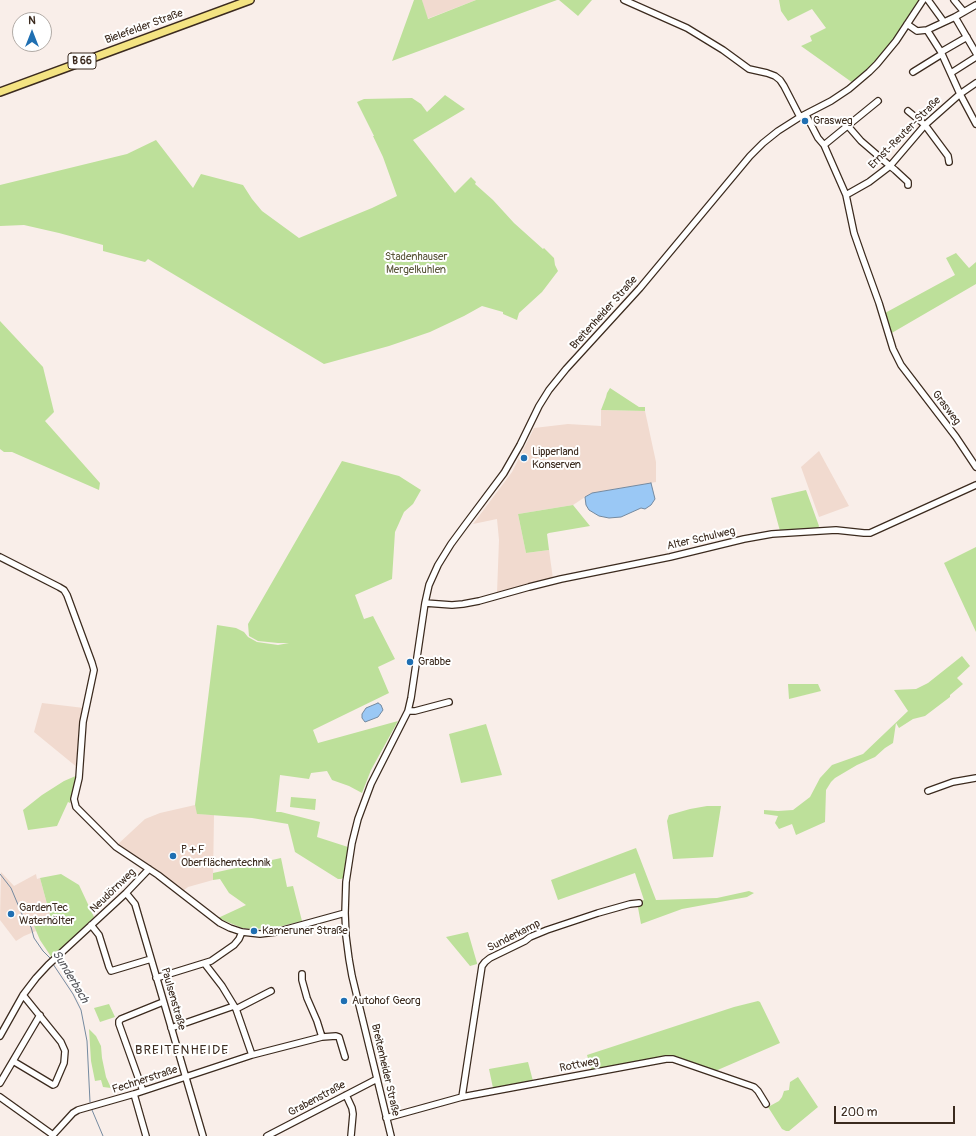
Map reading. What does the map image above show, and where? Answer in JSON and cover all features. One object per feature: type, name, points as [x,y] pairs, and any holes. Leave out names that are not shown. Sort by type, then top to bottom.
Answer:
[{"type":"main road","name":"Bielefelder Straße","points":[[0,92],[250,0]]},
{"type":"street","name":"Grasweg","points":[[624,0],[687,28],[723,50],[749,69],[767,73],[780,80],[824,145],[846,196],[854,233],[897,358],[976,467]]},
{"type":"street","name":"Breitenheider Straße","points":[[391,1136],[352,976],[346,936],[346,882],[348,862],[358,819],[371,784],[408,711],[425,603],[438,564],[451,544],[504,473],[549,390],[659,266],[750,156],[778,131],[841,95],[869,72],[885,54],[923,0]]},
{"type":"street","points":[[928,0],[944,22]]},
{"type":"street","points":[[954,0],[964,12]]},
{"type":"street","points":[[907,24],[917,31],[927,30],[976,5]]},
{"type":"street","points":[[955,17],[976,54]]},
{"type":"street","points":[[927,30],[951,72],[960,94],[976,124]]},
{"type":"street","points":[[913,72],[967,37]]},
{"type":"street","points":[[951,72],[976,57]]},
{"type":"street","name":"Ernst-Reuter-Straße","points":[[846,196],[869,182],[890,166],[925,125],[960,94],[976,83]]},
{"type":"street","points":[[824,145],[878,101]]},
{"type":"street","points":[[908,111],[925,125],[948,156],[949,162]]},
{"type":"street","points":[[848,126],[861,141],[896,170],[908,182],[908,185]]},
{"type":"street","name":"Alter Schulweg","points":[[425,603],[452,605],[468,603],[554,581],[772,534],[836,530],[870,533],[976,485]]},
{"type":"street","points":[[0,557],[64,590],[92,663],[94,670],[85,711],[79,778],[74,799],[76,807],[116,847],[149,869],[220,923],[242,932],[260,934],[276,932],[345,914]]},
{"type":"street","points":[[408,711],[415,711],[449,702]]},
{"type":"street","points":[[928,791],[953,782],[976,778]]},
{"type":"street","name":"Neudörnweg","points":[[0,1036],[23,995],[36,978],[52,961],[126,893],[149,869]]},
{"type":"street","name":"Paulsenstraße","points":[[126,893],[134,904],[203,1136]]},
{"type":"street","name":"Sunderkamp","points":[[462,1097],[482,966],[484,962],[530,937],[547,930],[598,913],[639,903]]},
{"type":"street","points":[[91,925],[99,934],[109,967],[112,971],[150,959]]},
{"type":"street","points":[[156,978],[211,961],[234,945],[242,932]]},
{"type":"street","points":[[205,964],[222,986],[235,1008],[252,1055]]},
{"type":"street","points":[[302,974],[306,998],[317,1021],[322,1037]]},
{"type":"street","points":[[171,1028],[235,1008],[271,991]]},
{"type":"street","points":[[13,1061],[51,1085],[55,1084],[64,1063],[65,1051],[61,1042],[23,995]]},
{"type":"street","points":[[143,1091],[119,1021],[163,1002]]},
{"type":"street","points":[[0,1083],[40,1015]]},
{"type":"street","name":"Fechnerstraße","points":[[53,1135],[73,1113],[78,1110],[134,1094],[252,1055],[322,1037],[336,1036],[339,1037],[345,1057]]},
{"type":"street","name":"Rottweg","points":[[386,1118],[462,1097],[666,1059],[673,1059],[754,1087],[766,1104]]},
{"type":"street","name":"Grabenstraße","points":[[267,1136],[377,1079]]},
{"type":"street","points":[[134,1094],[146,1136]]},
{"type":"street","points":[[346,1095],[353,1114],[350,1136]]},
{"type":"street","points":[[0,1096],[53,1135]]},
{"type":"shaded area","points":[[422,0],[476,0],[427,19]]},
{"type":"shaded area","points":[[601,410],[645,411],[656,462],[656,482],[591,493],[573,505],[518,514],[526,553],[549,550],[553,579],[497,593],[499,540],[497,519],[473,524],[512,472],[534,428],[568,424],[601,426]]},
{"type":"shaded area","points":[[819,451],[849,506],[819,517],[801,467]]},
{"type":"shaded area","points":[[42,703],[84,708],[78,768],[34,732]]},
{"type":"shaded area","points":[[195,805],[198,814],[214,815],[213,880],[188,887],[183,891],[160,873],[147,866],[117,845],[145,819],[160,813]]},
{"type":"shaded area","points":[[1,872],[14,886],[36,874],[37,879],[40,878],[50,915],[34,926],[36,931],[16,941],[0,920]]},
{"type":"green space","points":[[414,0],[422,0],[428,19],[476,0],[557,0],[392,61]]},
{"type":"green space","points":[[559,0],[592,0],[578,16]]},
{"type":"green space","points":[[779,0],[919,0],[879,58],[853,83],[801,46],[812,41],[810,36],[826,28],[812,9],[788,21],[781,11]]},
{"type":"green space","name":"Stadenhauser Mergelkuhlen","points":[[445,95],[465,109],[413,140],[455,193],[471,177],[476,182],[475,184],[493,200],[514,223],[554,258],[558,271],[542,292],[519,313],[517,320],[503,314],[503,312],[482,306],[430,332],[389,346],[324,364],[148,259],[145,262],[103,251],[103,245],[24,225],[0,226],[0,185],[127,154],[156,140],[193,188],[201,174],[243,185],[262,211],[299,238],[397,196],[383,157],[357,102],[364,99],[412,98],[421,104],[427,112]]},
{"type":"green space","points":[[956,253],[969,268],[976,262],[976,284],[890,334],[885,313],[955,275],[946,258]]},
{"type":"green space","points":[[0,321],[43,367],[54,412],[45,421],[100,483],[99,490],[12,452],[4,452],[0,449]]},
{"type":"green space","points":[[610,388],[639,407],[645,407],[645,411],[601,410]]},
{"type":"green space","points":[[342,461],[399,476],[421,490],[413,504],[404,512],[395,532],[392,579],[355,595],[364,619],[373,616],[395,659],[378,667],[389,693],[313,730],[318,743],[398,721],[371,770],[362,793],[349,786],[332,780],[327,771],[311,773],[309,779],[280,775],[276,812],[320,822],[317,837],[348,847],[343,878],[338,879],[295,852],[288,824],[252,818],[197,814],[195,805],[217,625],[236,628],[257,642],[278,645],[289,643],[258,641],[249,636],[248,624]]},
{"type":"green space","points":[[806,490],[819,526],[818,529],[780,531],[771,498]]},
{"type":"green space","points":[[573,505],[590,526],[549,533],[547,534],[549,550],[526,553],[518,514]]},
{"type":"green space","points":[[976,547],[976,632],[944,563]]},
{"type":"green space","points":[[962,656],[970,666],[957,678],[963,684],[950,695],[950,697],[925,716],[913,719],[899,728],[896,723],[893,743],[875,757],[857,765],[831,782],[826,790],[825,822],[796,835],[792,824],[779,829],[775,823],[778,816],[764,814],[764,810],[793,810],[810,797],[820,778],[832,765],[863,754],[908,711],[894,690],[916,689],[928,683]]},
{"type":"green space","points":[[788,684],[818,684],[821,691],[789,699]]},
{"type":"green space","points":[[486,724],[502,775],[461,783],[449,734]]},
{"type":"green space","points":[[78,775],[70,803],[68,802],[57,826],[28,830],[23,810],[42,795],[64,781]]},
{"type":"green space","points":[[291,797],[316,799],[315,810],[290,807]]},
{"type":"green space","points":[[707,806],[721,806],[713,857],[673,859],[667,821],[669,815]]},
{"type":"green space","points":[[636,848],[656,900],[717,898],[749,891],[754,893],[747,897],[682,909],[641,924],[637,902],[644,900],[635,873],[558,900],[551,880]]},
{"type":"green space","points":[[281,858],[287,887],[293,886],[302,921],[274,928],[252,929],[242,928],[218,918],[246,905],[229,893],[220,879],[213,880],[213,873]]},
{"type":"green space","points":[[61,874],[79,885],[94,917],[52,958],[40,940],[34,926],[38,924],[37,921],[50,915],[40,878]]},
{"type":"green space","points":[[468,932],[477,963],[470,966],[446,937]]},
{"type":"green space","points":[[758,1001],[760,1002],[780,1043],[713,1072],[673,1057],[666,1056],[592,1072],[587,1055],[734,1007]]},
{"type":"green space","points":[[109,1004],[115,1017],[100,1022],[94,1008]]},
{"type":"green space","points":[[89,1029],[96,1036],[101,1046],[106,1077],[111,1088],[103,1087],[101,1080],[95,1081],[91,1061]]},
{"type":"green space","points":[[528,1062],[533,1081],[493,1088],[489,1069]]},
{"type":"green space","points":[[798,1077],[818,1107],[789,1131],[786,1131],[782,1129],[768,1107],[779,1101],[784,1091],[789,1090],[790,1082]]},
{"type":"water","points":[[651,483],[655,499],[651,505],[645,509],[641,508],[621,517],[609,518],[599,516],[589,510],[586,505],[585,497],[592,493]]},
{"type":"water","points":[[378,703],[381,705],[383,710],[378,717],[365,722],[362,718],[362,714],[366,708]]},
{"type":"waterway","name":"Sunderbach","points":[[0,874],[11,888],[24,919],[31,927],[34,938],[51,959]]},
{"type":"waterway","name":"Sunderbach","points":[[53,964],[73,994],[81,1010],[87,1041],[90,1102]]},
{"type":"waterway","name":"Sunderbach","points":[[92,1110],[103,1136]]},
{"type":"place","name":"Grasweg","points":[[805,121]]},
{"type":"place","name":"Lipperland Konserven","points":[[524,458]]},
{"type":"place","name":"Grabbe","points":[[410,662]]},
{"type":"place","name":"P + F Oberflächentechnik","points":[[173,856]]},
{"type":"place","name":"GardenTec Waterhölter","points":[[11,914]]},
{"type":"place","name":"Kameruner Straße","points":[[254,931]]},
{"type":"place","name":"Autohof Georg","points":[[344,1001]]},
{"type":"district","name":"BREITENHEIDE","points":[[182,1051]]}]
